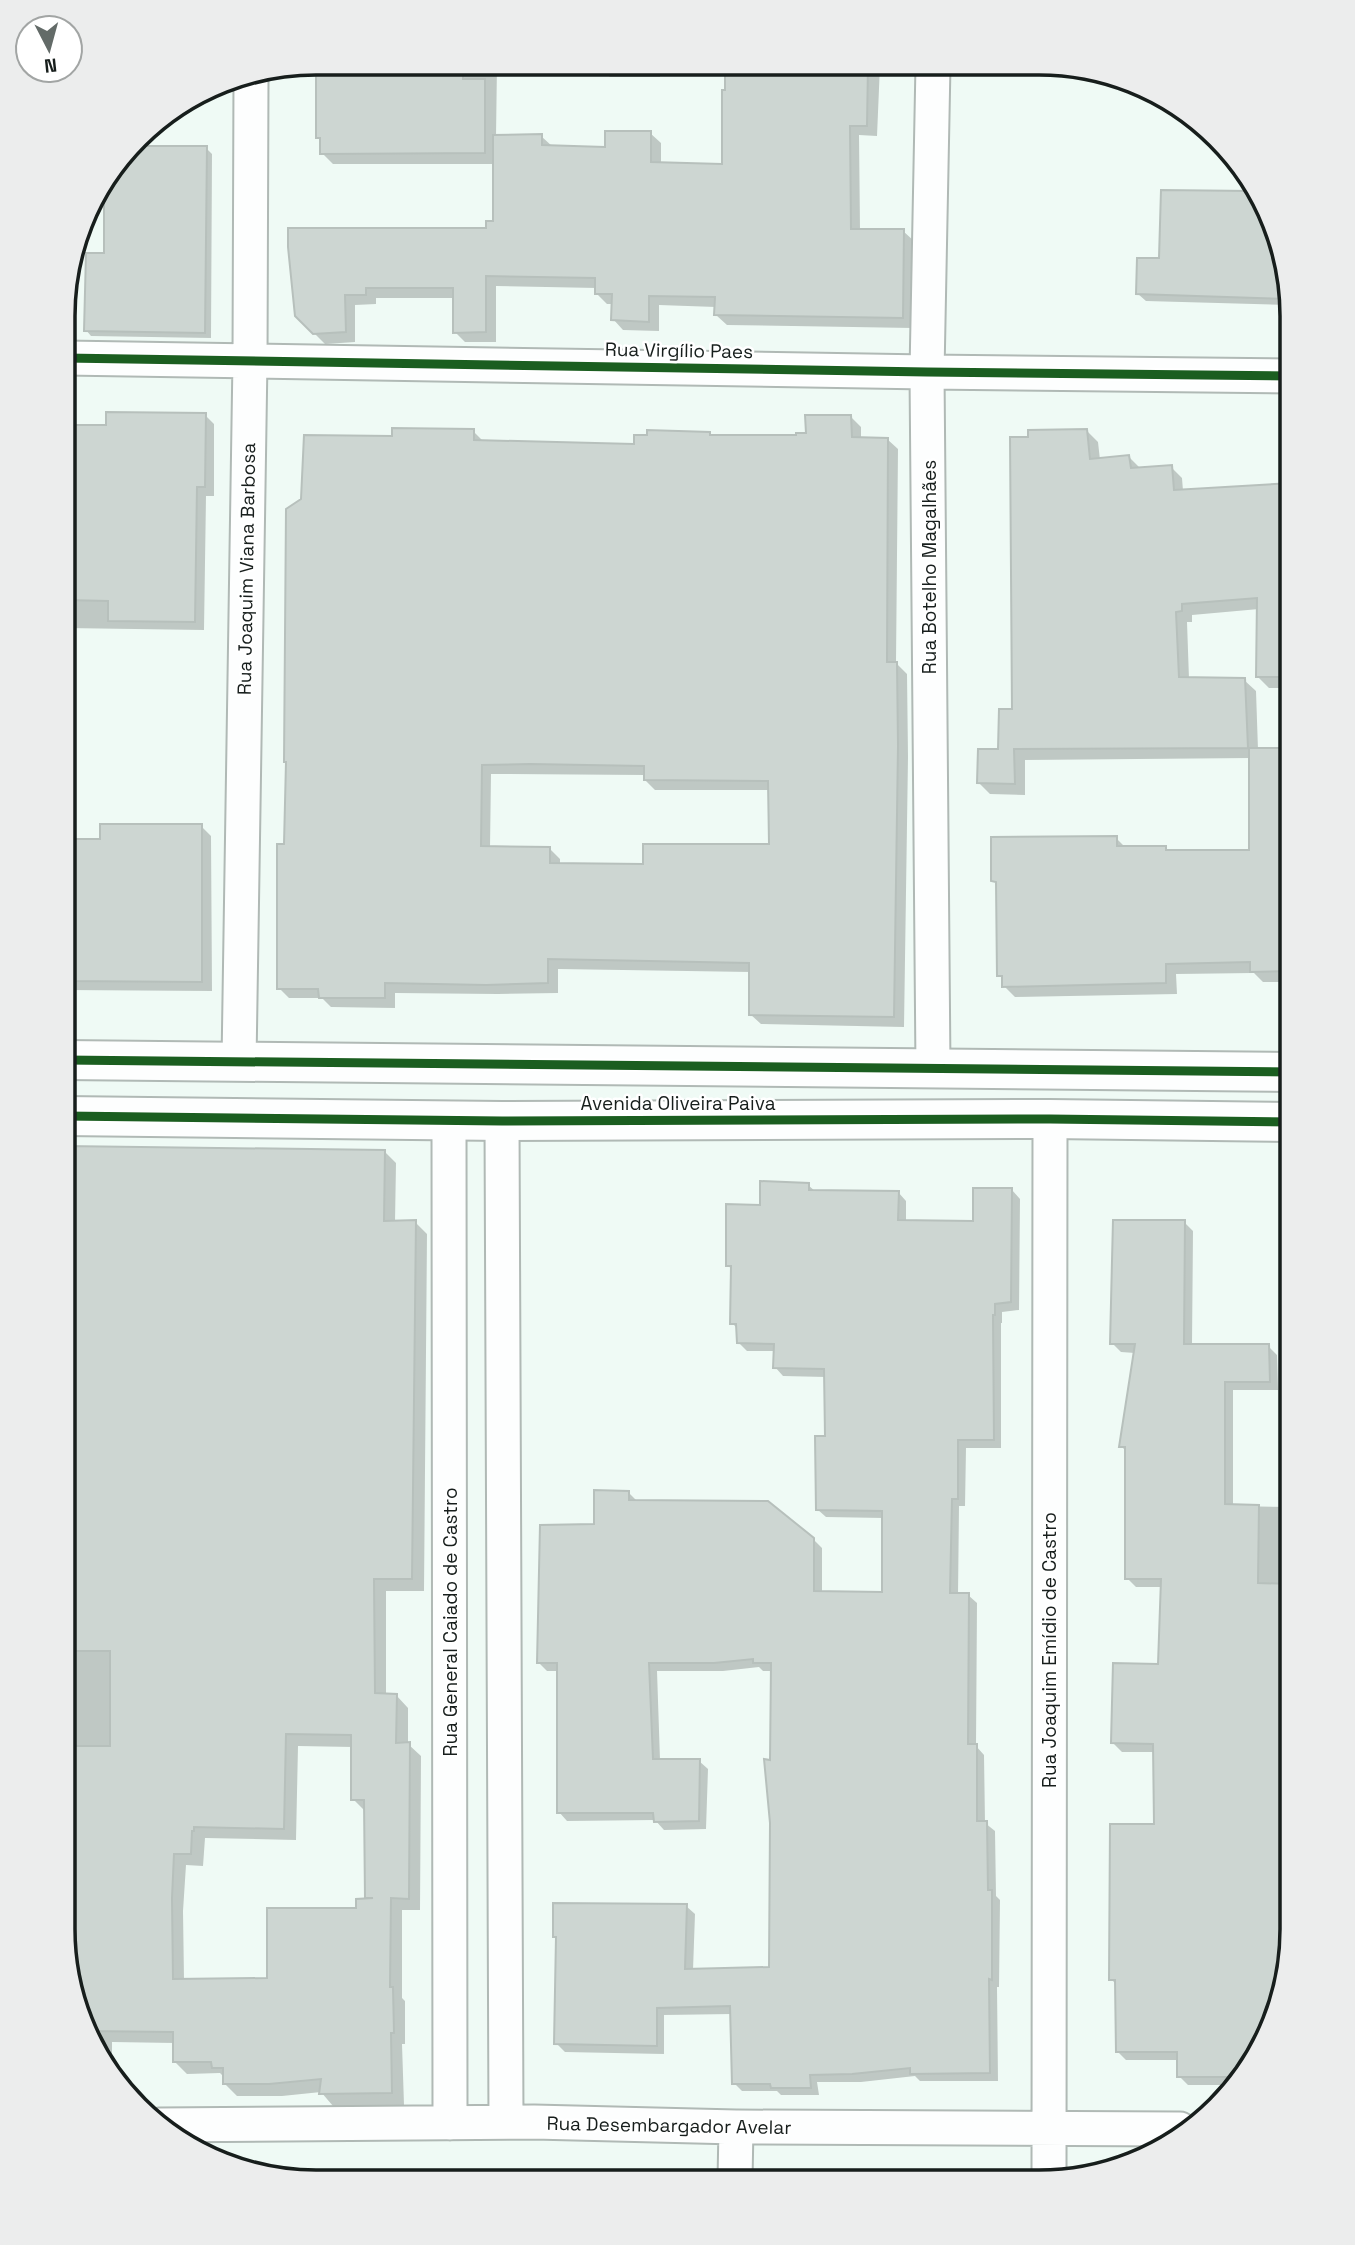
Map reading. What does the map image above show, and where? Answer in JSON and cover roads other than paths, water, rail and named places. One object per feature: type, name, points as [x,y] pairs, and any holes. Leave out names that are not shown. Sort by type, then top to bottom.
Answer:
[{"type":"main road","name":"Avenida Oliveira Paiva","points":[[75,1060],[1280,1072]]},
{"type":"main road","name":"Avenida Oliveira Paiva","points":[[75,1116],[502,1121],[1050,1119],[1280,1122]]},
{"type":"street","name":"Rua Botelho Magalhães","points":[[933,75],[927,372],[933,1069]]},
{"type":"street","name":"Rua Joaquim Viana Barbosa","points":[[239,1062],[250,360],[251,84]]},
{"type":"street","name":"Rua Virgílio Paes","points":[[75,358],[1280,376]]},
{"type":"street","name":"Rua Joaquim Emídio de Castro","points":[[1049,2169],[1050,1119]]},
{"type":"street","name":"Rua General Caiado de Castro","points":[[449,1120],[450,2123]]},
{"type":"street","points":[[502,1121],[506,2122]]},
{"type":"street","name":"Rua Desembargador Avelar","points":[[197,2135],[506,2122],[736,2127],[1172,2129]]},
{"type":"street","points":[[735,2170],[736,2127]]}]
